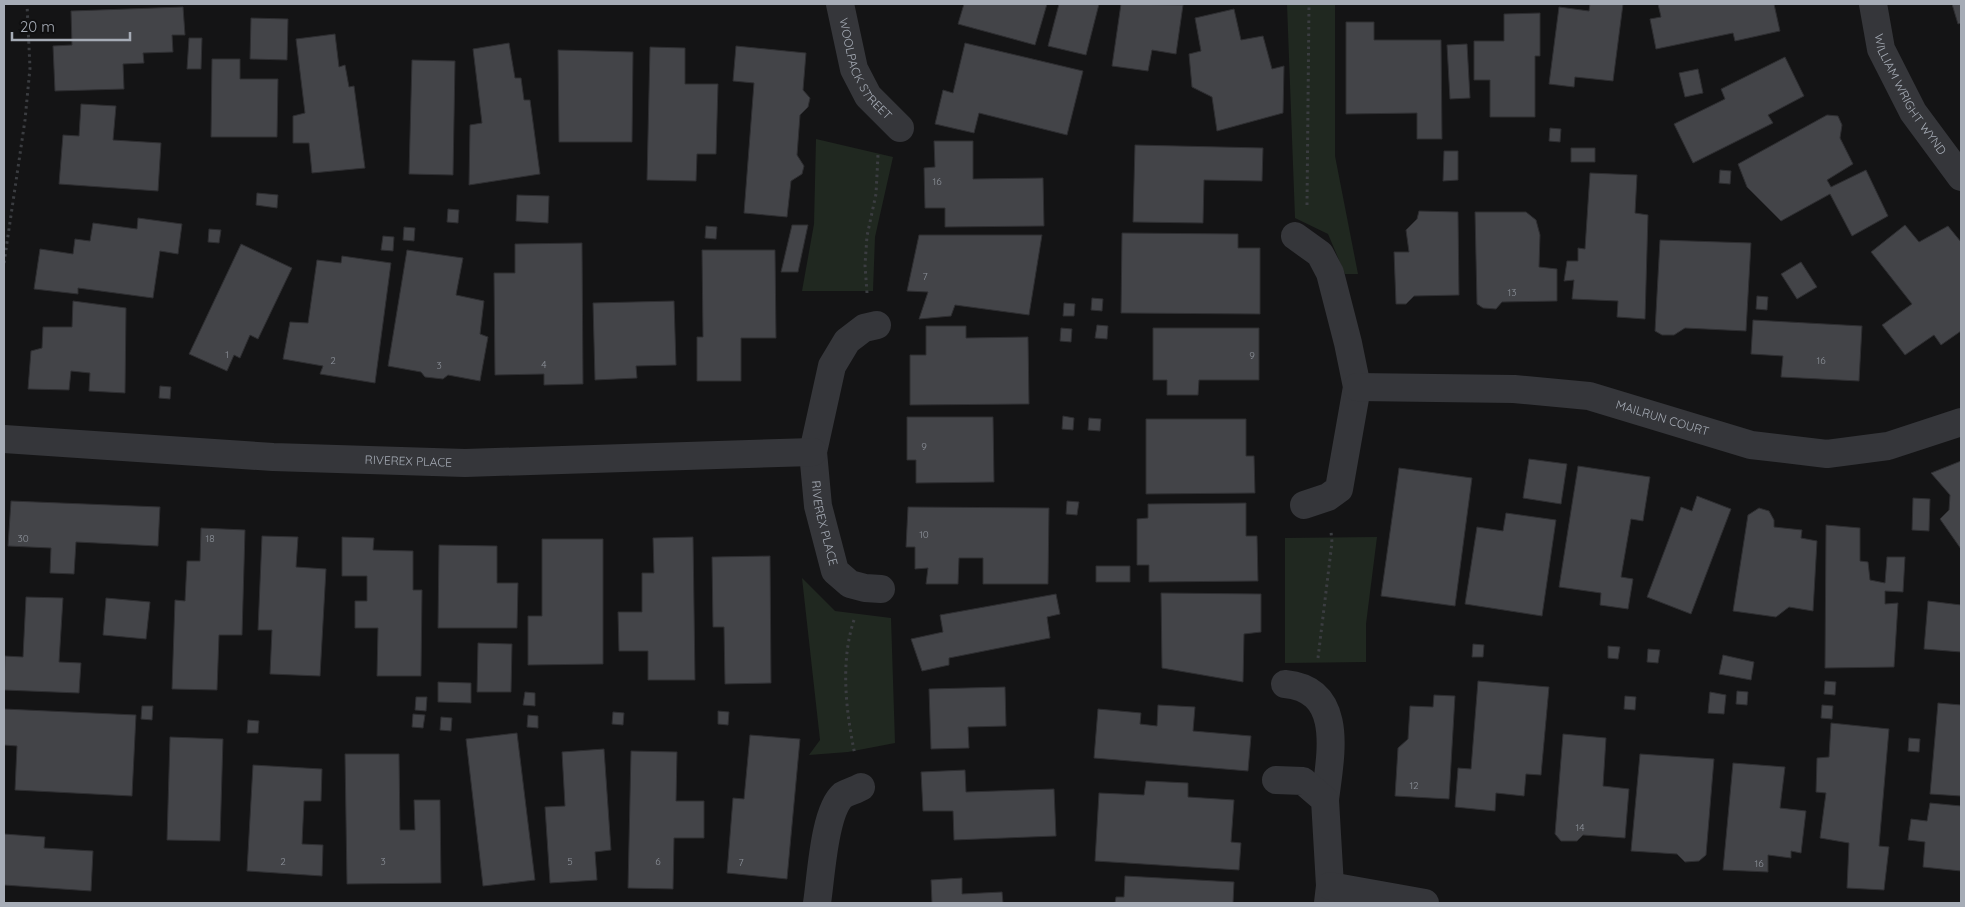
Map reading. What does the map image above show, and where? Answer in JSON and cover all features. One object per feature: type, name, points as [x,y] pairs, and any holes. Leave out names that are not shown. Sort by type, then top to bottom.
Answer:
[{"type":"street","name":"WOOLPACK STREET","points":[[840,4],[854,70],[868,96],[900,128]]},
{"type":"street","name":"WILLIAM WRIGHT WYND","points":[[1873,4],[1881,49],[1913,112],[1961,177]]},
{"type":"street","points":[[1301,239],[1320,254],[1330,273],[1357,387],[1339,489],[1316,501]]},
{"type":"street","name":"RIVEREX PLACE","points":[[871,326],[847,341],[832,366],[813,452],[818,506],[836,571],[850,584],[873,589]]},
{"type":"street","name":"MAILRUN COURT","points":[[1357,387],[1514,388],[1589,396],[1751,445],[1827,454],[1888,446],[1961,422]]},
{"type":"street","name":"RIVEREX PLACE","points":[[4,440],[273,457],[465,463],[813,452]]},
{"type":"street","points":[[1285,684],[1296,685],[1320,700],[1329,716],[1330,741],[1325,800],[1329,895],[1425,903]]},
{"type":"street","points":[[1276,780],[1303,781],[1325,800]]},
{"type":"street","points":[[817,903],[832,812],[843,795],[861,787]]},
{"type":"path","points":[[4,263],[25,120],[30,68],[27,4]]},
{"type":"path","points":[[1301,239],[1307,115],[1309,4]]},
{"type":"path","points":[[871,326],[864,265],[876,194],[881,109]]},
{"type":"path","points":[[1314,696],[1332,542],[1316,501]]},
{"type":"path","points":[[861,787],[851,734],[845,683],[850,632],[873,589]]},
{"type":"shaded area","points":[[1287,4],[1335,4],[1335,156],[1358,274],[1345,274],[1328,234],[1295,218]]},
{"type":"shaded area","points":[[816,139],[893,157],[875,237],[873,291],[802,291],[814,224]]},
{"type":"shaded area","points":[[1377,537],[1366,624],[1366,662],[1285,663],[1285,538]]},
{"type":"shaded area","points":[[802,578],[835,611],[891,618],[895,743],[848,752],[809,755],[820,740]]},
{"type":"building","points":[[964,4],[1047,4],[1035,45],[958,24]]},
{"type":"building","points":[[1059,4],[1099,4],[1086,55],[1048,46]]},
{"type":"building","points":[[1121,4],[1183,5],[1176,54],[1152,50],[1148,71],[1112,66]]},
{"type":"building","points":[[1590,4],[1623,4],[1613,81],[1575,77],[1574,87],[1549,84],[1559,7],[1589,11]]},
{"type":"building","points":[[1658,4],[1774,4],[1780,31],[1735,41],[1733,33],[1656,49],[1650,19],[1661,17]]},
{"type":"building","points":[[1952,4],[1961,4],[1961,23],[1958,24]]},
{"type":"building","points":[[183,7],[185,35],[172,35],[173,52],[143,53],[144,63],[123,64],[124,89],[55,91],[53,46],[72,45],[71,11]]},
{"type":"building","points":[[1234,9],[1241,40],[1263,36],[1272,69],[1284,66],[1283,113],[1217,131],[1212,97],[1192,87],[1189,54],[1201,51],[1195,18]]},
{"type":"building","points":[[1540,13],[1540,56],[1535,56],[1535,117],[1490,117],[1490,80],[1474,80],[1474,41],[1504,41],[1504,14]]},
{"type":"building","points":[[251,18],[288,19],[287,60],[250,59]]},
{"type":"building","points":[[1346,22],[1374,22],[1374,40],[1441,40],[1442,139],[1417,139],[1417,113],[1346,114]]},
{"type":"building","points":[[335,34],[339,67],[345,65],[349,87],[354,86],[365,168],[312,173],[309,143],[293,143],[293,116],[305,113],[296,39]]},
{"type":"building","points":[[189,38],[202,38],[201,69],[187,69]]},
{"type":"building","points":[[509,43],[515,78],[521,78],[524,100],[530,100],[540,174],[469,185],[470,125],[482,123],[473,49]]},
{"type":"building","points":[[965,43],[1083,71],[1067,135],[979,113],[974,133],[935,124],[943,90],[953,93]]},
{"type":"building","points":[[1467,44],[1470,98],[1450,99],[1447,45]]},
{"type":"building","points":[[736,46],[806,53],[803,90],[810,98],[808,107],[800,115],[797,155],[804,166],[802,174],[791,181],[787,217],[744,213],[754,83],[733,81]]},
{"type":"building","points":[[650,47],[685,48],[685,84],[718,84],[716,154],[697,154],[696,181],[647,180]]},
{"type":"building","points":[[558,50],[633,52],[632,142],[559,142]]},
{"type":"building","points":[[1785,57],[1804,96],[1768,115],[1773,123],[1693,163],[1674,124],[1725,99],[1721,89]]},
{"type":"building","points":[[212,59],[240,59],[240,79],[278,79],[277,137],[211,137]]},
{"type":"building","points":[[412,60],[455,61],[453,175],[409,174]]},
{"type":"building","points":[[1698,69],[1703,93],[1685,97],[1679,73]]},
{"type":"building","points":[[81,104],[116,106],[113,140],[161,143],[158,191],[59,184],[63,135],[79,136]]},
{"type":"building","points":[[1827,115],[1838,116],[1842,125],[1840,138],[1853,164],[1827,180],[1831,187],[1866,170],[1888,216],[1852,236],[1830,194],[1781,221],[1747,187],[1738,164]]},
{"type":"building","points":[[1550,128],[1561,129],[1560,142],[1549,141]]},
{"type":"building","points":[[934,141],[973,141],[973,179],[1043,178],[1044,226],[945,227],[945,208],[925,208],[924,168],[935,167]]},
{"type":"building","points":[[1135,145],[1263,148],[1262,181],[1204,180],[1203,223],[1133,222]]},
{"type":"building","points":[[1571,148],[1595,148],[1595,162],[1571,162]]},
{"type":"building","points":[[1444,151],[1458,151],[1458,180],[1443,181]]},
{"type":"building","points":[[1720,170],[1731,171],[1730,184],[1719,183]]},
{"type":"building","points":[[1590,173],[1637,175],[1635,213],[1648,215],[1645,319],[1617,317],[1618,301],[1572,299],[1574,280],[1564,281],[1567,261],[1578,261],[1578,248],[1585,249]]},
{"type":"building","points":[[257,193],[278,195],[277,208],[256,205]]},
{"type":"building","points":[[517,195],[549,196],[548,223],[516,221]]},
{"type":"building","points":[[448,209],[459,210],[458,223],[447,222]]},
{"type":"building","points":[[1419,211],[1458,212],[1459,295],[1414,296],[1406,304],[1396,304],[1394,252],[1409,252],[1406,230],[1417,219]]},
{"type":"building","points":[[1475,212],[1526,212],[1536,220],[1540,235],[1539,267],[1557,269],[1557,301],[1502,302],[1496,309],[1483,308],[1477,304]]},
{"type":"building","points":[[138,218],[182,224],[178,254],[160,251],[153,298],[78,288],[78,294],[34,289],[40,249],[73,254],[75,239],[90,241],[93,223],[137,229]]},
{"type":"building","points":[[792,225],[808,225],[798,272],[781,272]]},
{"type":"building","points":[[1905,225],[1919,242],[1948,226],[1961,242],[1961,331],[1941,345],[1934,335],[1905,355],[1882,325],[1912,304],[1871,252]]},
{"type":"building","points":[[706,226],[717,227],[716,239],[705,238]]},
{"type":"building","points":[[404,227],[415,228],[414,241],[403,240]]},
{"type":"building","points":[[209,229],[221,230],[219,243],[208,242]]},
{"type":"building","points":[[1122,233],[1238,234],[1238,248],[1260,248],[1260,314],[1121,313]]},
{"type":"building","points":[[919,235],[1042,235],[1029,315],[955,305],[951,316],[919,319],[928,292],[907,291]]},
{"type":"building","points":[[383,236],[394,237],[393,251],[381,250]]},
{"type":"building","points":[[1660,240],[1751,243],[1746,331],[1685,328],[1674,335],[1662,335],[1655,331]]},
{"type":"building","points":[[582,243],[583,384],[544,385],[544,374],[495,375],[494,273],[515,273],[515,244]]},
{"type":"building","points":[[241,244],[292,268],[258,339],[250,335],[240,358],[234,355],[227,371],[189,354]]},
{"type":"building","points":[[407,250],[463,258],[456,295],[484,301],[480,334],[488,337],[480,381],[448,375],[443,379],[425,377],[421,372],[388,366]]},
{"type":"building","points":[[702,250],[775,250],[776,338],[741,338],[741,381],[697,381],[697,337],[703,337]]},
{"type":"building","points":[[342,256],[391,263],[375,383],[320,374],[323,366],[283,359],[290,322],[308,323],[317,260],[341,263]]},
{"type":"building","points":[[1801,262],[1817,287],[1797,299],[1781,274]]},
{"type":"building","points":[[1757,296],[1768,297],[1767,310],[1756,309]]},
{"type":"building","points":[[1092,298],[1103,299],[1102,311],[1091,310]]},
{"type":"building","points":[[73,301],[126,308],[125,393],[89,391],[90,373],[71,371],[69,390],[28,389],[31,351],[42,348],[43,327],[72,327]]},
{"type":"building","points":[[674,301],[676,365],[636,366],[637,378],[595,380],[593,303]]},
{"type":"building","points":[[1064,303],[1075,304],[1074,316],[1063,316]]},
{"type":"building","points":[[1753,320],[1862,326],[1859,381],[1781,377],[1783,356],[1751,354]]},
{"type":"building","points":[[1097,325],[1108,326],[1107,339],[1095,338]]},
{"type":"building","points":[[926,326],[966,326],[966,338],[1028,337],[1029,404],[910,405],[910,355],[926,355]]},
{"type":"building","points":[[1061,328],[1072,329],[1071,342],[1060,341]]},
{"type":"building","points":[[1153,328],[1259,328],[1259,380],[1199,380],[1198,395],[1167,395],[1167,380],[1153,380]]},
{"type":"building","points":[[160,386],[171,387],[170,399],[159,398]]},
{"type":"building","points":[[1063,416],[1074,418],[1073,430],[1062,429]]},
{"type":"building","points":[[907,417],[993,417],[994,482],[916,483],[916,460],[907,460]]},
{"type":"building","points":[[1089,418],[1101,419],[1100,431],[1088,430]]},
{"type":"building","points":[[1146,419],[1246,419],[1246,456],[1254,456],[1255,493],[1146,494]]},
{"type":"building","points":[[1529,459],[1567,464],[1561,504],[1523,498]]},
{"type":"building","points":[[1961,461],[1961,549],[1940,519],[1949,510],[1950,495],[1931,473]]},
{"type":"building","points":[[1578,466],[1650,477],[1643,521],[1631,519],[1621,577],[1633,579],[1628,609],[1600,605],[1601,593],[1559,587]]},
{"type":"building","points":[[1399,468],[1472,478],[1455,606],[1381,596]]},
{"type":"building","points":[[1697,496],[1731,509],[1691,614],[1647,597],[1681,507],[1692,511]]},
{"type":"building","points":[[1913,498],[1930,499],[1929,531],[1912,530]]},
{"type":"building","points":[[11,501],[160,507],[158,546],[76,542],[74,574],[50,573],[51,548],[8,546]]},
{"type":"building","points":[[1067,501],[1079,502],[1077,515],[1066,514]]},
{"type":"building","points":[[1246,503],[1246,536],[1257,536],[1258,581],[1149,582],[1149,565],[1137,565],[1137,519],[1148,518],[1148,504]]},
{"type":"building","points":[[908,507],[1049,508],[1048,584],[983,584],[983,558],[959,558],[958,584],[926,584],[928,568],[915,569],[915,547],[906,547]]},
{"type":"building","points":[[1759,508],[1769,511],[1774,520],[1774,527],[1802,530],[1801,538],[1817,541],[1813,611],[1789,607],[1776,617],[1733,611],[1748,515]]},
{"type":"building","points":[[1506,513],[1556,520],[1542,616],[1465,604],[1477,527],[1503,531]]},
{"type":"building","points":[[1826,525],[1860,528],[1860,561],[1868,562],[1870,580],[1885,583],[1887,557],[1905,557],[1903,592],[1885,591],[1885,604],[1898,603],[1894,667],[1825,668]]},
{"type":"building","points":[[201,528],[245,530],[242,635],[219,635],[217,690],[172,689],[175,600],[185,601],[187,561],[200,561]]},
{"type":"building","points":[[262,536],[298,537],[296,567],[326,569],[320,676],[270,674],[272,630],[258,630]]},
{"type":"building","points":[[342,537],[374,538],[373,550],[413,551],[413,590],[422,590],[421,676],[377,676],[378,628],[355,628],[355,601],[367,601],[367,576],[342,576]]},
{"type":"building","points":[[693,537],[695,680],[648,680],[648,651],[619,651],[618,612],[642,612],[642,573],[654,573],[653,538]]},
{"type":"building","points":[[542,539],[603,539],[603,664],[528,665],[528,616],[542,616]]},
{"type":"building","points":[[439,545],[497,546],[497,583],[518,583],[517,628],[438,628]]},
{"type":"building","points":[[770,556],[771,683],[725,684],[724,627],[713,627],[712,557]]},
{"type":"building","points":[[1096,566],[1130,566],[1130,582],[1096,582]]},
{"type":"building","points":[[1161,593],[1261,594],[1261,632],[1244,634],[1243,682],[1162,668]]},
{"type":"building","points":[[1056,594],[1060,614],[1047,617],[1050,638],[949,658],[949,665],[922,671],[911,639],[943,632],[940,615]]},
{"type":"building","points":[[26,597],[63,598],[59,662],[81,663],[79,693],[4,690],[5,656],[23,657]]},
{"type":"building","points":[[106,598],[150,602],[146,639],[103,635]]},
{"type":"building","points":[[1928,601],[1961,605],[1961,652],[1924,649]]},
{"type":"building","points":[[478,643],[512,644],[511,692],[477,692]]},
{"type":"building","points":[[1473,644],[1484,645],[1483,657],[1472,657]]},
{"type":"building","points":[[1608,646],[1620,647],[1618,659],[1608,658]]},
{"type":"building","points":[[1648,649],[1660,650],[1658,663],[1647,662]]},
{"type":"building","points":[[1723,655],[1754,662],[1751,680],[1719,674]]},
{"type":"building","points":[[1478,681],[1549,687],[1541,775],[1526,774],[1524,796],[1496,793],[1495,811],[1455,807],[1458,768],[1471,769]]},
{"type":"building","points":[[1825,681],[1836,682],[1835,695],[1824,694]]},
{"type":"building","points":[[438,682],[471,683],[471,703],[438,702]]},
{"type":"building","points":[[1005,687],[1006,726],[968,727],[969,748],[931,749],[929,689]]},
{"type":"building","points":[[1737,691],[1748,692],[1747,705],[1736,704]]},
{"type":"building","points":[[525,692],[535,693],[535,706],[523,705]]},
{"type":"building","points":[[1710,692],[1726,695],[1724,714],[1708,713]]},
{"type":"building","points":[[1434,695],[1455,696],[1449,799],[1395,796],[1398,748],[1408,739],[1410,706],[1433,707]]},
{"type":"building","points":[[1625,696],[1636,697],[1635,710],[1624,709]]},
{"type":"building","points":[[416,697],[427,697],[426,711],[415,710]]},
{"type":"building","points":[[1938,703],[1961,705],[1961,796],[1930,794]]},
{"type":"building","points":[[1158,705],[1195,707],[1193,731],[1251,736],[1248,771],[1094,758],[1098,709],[1141,713],[1140,724],[1157,726]]},
{"type":"building","points":[[1822,705],[1833,706],[1832,719],[1821,718]]},
{"type":"building","points":[[142,706],[153,706],[152,720],[141,719]]},
{"type":"building","points":[[4,709],[136,715],[132,796],[15,790],[17,746],[4,745]]},
{"type":"building","points":[[718,711],[729,712],[728,725],[718,724]]},
{"type":"building","points":[[613,712],[624,713],[623,725],[612,724]]},
{"type":"building","points":[[413,714],[425,715],[423,728],[412,727]]},
{"type":"building","points":[[528,715],[538,716],[538,728],[527,727]]},
{"type":"building","points":[[441,717],[452,718],[451,731],[440,730]]},
{"type":"building","points":[[248,720],[259,721],[258,733],[247,733]]},
{"type":"building","points":[[1831,723],[1889,729],[1879,846],[1889,847],[1884,890],[1847,888],[1849,843],[1820,838],[1826,793],[1816,792],[1817,758],[1829,757]]},
{"type":"building","points":[[517,733],[535,880],[483,886],[466,739]]},
{"type":"building","points":[[1563,734],[1606,738],[1603,786],[1629,789],[1625,838],[1583,835],[1577,841],[1561,841],[1555,834]]},
{"type":"building","points":[[750,735],[800,739],[787,879],[727,873],[733,798],[744,799]]},
{"type":"building","points":[[170,737],[223,739],[220,841],[167,840]]},
{"type":"building","points":[[1909,738],[1920,739],[1919,752],[1908,751]]},
{"type":"building","points":[[604,749],[611,850],[595,852],[597,880],[550,883],[545,807],[565,806],[562,752]]},
{"type":"building","points":[[631,751],[677,752],[676,801],[704,801],[704,838],[674,838],[673,889],[628,888]]},
{"type":"building","points":[[345,754],[399,754],[400,830],[415,830],[414,800],[440,800],[441,883],[347,884]]},
{"type":"building","points":[[1640,754],[1714,759],[1706,855],[1699,861],[1685,862],[1677,854],[1631,851]]},
{"type":"building","points":[[1733,763],[1785,767],[1780,808],[1806,811],[1801,853],[1791,851],[1791,858],[1768,855],[1768,872],[1723,870]]},
{"type":"building","points":[[253,765],[322,769],[321,801],[304,801],[302,844],[323,845],[322,876],[247,871]]},
{"type":"building","points":[[965,770],[966,792],[1054,789],[1056,836],[954,840],[953,811],[923,811],[921,772]]},
{"type":"building","points":[[1146,781],[1188,783],[1188,797],[1234,800],[1231,842],[1241,843],[1239,870],[1095,861],[1099,793],[1144,795]]},
{"type":"building","points":[[1930,803],[1961,806],[1961,871],[1923,867],[1925,842],[1908,840],[1911,819],[1927,821]]},
{"type":"building","points":[[4,834],[45,837],[44,848],[93,851],[91,891],[4,885]]},
{"type":"building","points":[[1125,876],[1234,882],[1233,903],[1115,903],[1116,897],[1124,897]]},
{"type":"building","points":[[962,878],[962,894],[1002,892],[1003,903],[932,903],[931,880]]}]
